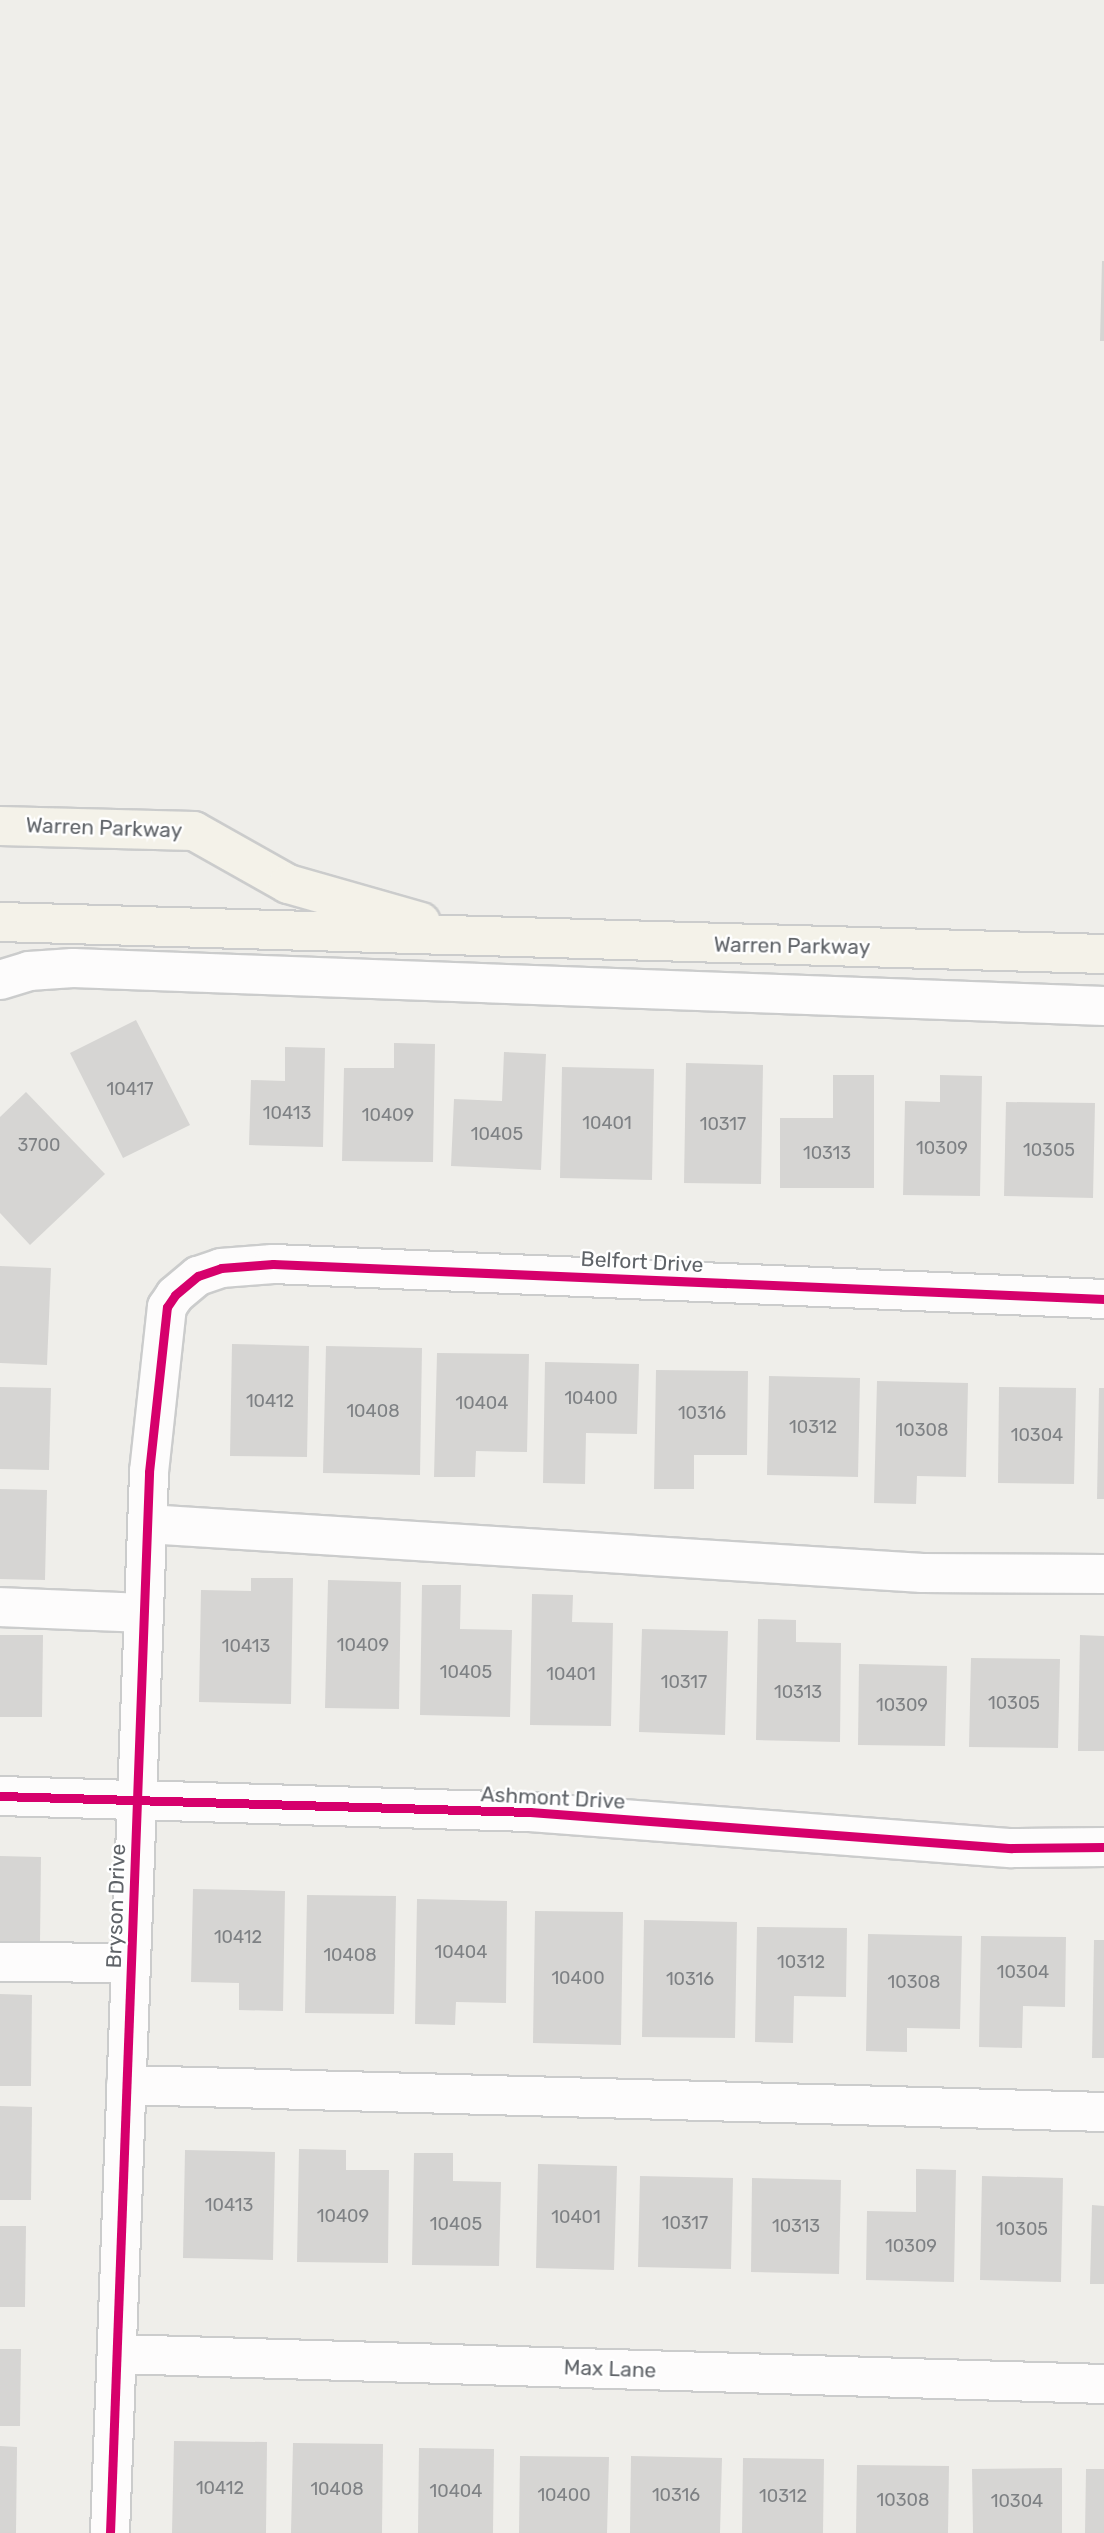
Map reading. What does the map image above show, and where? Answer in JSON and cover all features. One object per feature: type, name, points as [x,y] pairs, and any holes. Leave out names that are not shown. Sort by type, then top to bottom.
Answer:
[{"type":"main road","name":"Warren Parkway","points":[[0,826],[194,831],[288,884],[480,939]]},
{"type":"main road","name":"Warren Parkway","points":[[0,922],[480,939],[1104,954]]},
{"type":"street","points":[[0,980],[29,971],[73,968],[1104,1006]]},
{"type":"street","name":"Belfort Drive","points":[[184,1287],[198,1276],[221,1268],[273,1264],[885,1293],[1104,1299]]},
{"type":"street","name":"Bryson Drive","points":[[110,2533],[147,1524],[167,1307],[184,1287]]},
{"type":"street","points":[[147,1524],[922,1573],[1104,1574]]},
{"type":"street","points":[[0,1607],[144,1613]]},
{"type":"street","name":"Ashmont Drive","points":[[0,1796],[530,1812],[1012,1848],[1104,1847]]},
{"type":"street","points":[[0,1962],[131,1963]]},
{"type":"street","points":[[126,2085],[1104,2112]]},
{"type":"street","name":"Max Lane","points":[[117,2354],[1104,2384]]},
{"type":"building","points":[[1102,261],[1104,341],[1100,341]]},
{"type":"building","points":[[136,1020],[190,1125],[123,1158],[70,1053]]},
{"type":"building","points":[[394,1043],[435,1044],[433,1162],[342,1161],[344,1068],[394,1068]]},
{"type":"building","points":[[285,1047],[325,1048],[323,1147],[249,1145],[251,1080],[285,1081]]},
{"type":"building","points":[[504,1052],[546,1054],[541,1170],[451,1166],[454,1099],[502,1101]]},
{"type":"building","points":[[686,1063],[763,1065],[761,1184],[684,1183]]},
{"type":"building","points":[[562,1067],[654,1069],[652,1180],[560,1178]]},
{"type":"building","points":[[833,1075],[874,1075],[874,1188],[780,1188],[780,1118],[833,1118]]},
{"type":"building","points":[[940,1075],[982,1076],[980,1196],[903,1195],[905,1101],[940,1102]]},
{"type":"building","points":[[26,1092],[105,1174],[30,1245],[0,1213],[0,1117]]},
{"type":"building","points":[[1006,1102],[1095,1103],[1093,1198],[1004,1196]]},
{"type":"building","points":[[0,1266],[51,1268],[47,1365],[0,1363]]},
{"type":"building","points":[[232,1344],[309,1346],[307,1457],[230,1456]]},
{"type":"building","points":[[326,1346],[422,1348],[420,1475],[323,1473]]},
{"type":"building","points":[[437,1353],[529,1354],[527,1452],[476,1451],[475,1477],[434,1477]]},
{"type":"building","points":[[545,1362],[639,1364],[637,1434],[586,1433],[585,1484],[543,1483]]},
{"type":"building","points":[[656,1370],[748,1371],[747,1455],[694,1455],[694,1489],[654,1489]]},
{"type":"building","points":[[769,1376],[860,1378],[858,1477],[767,1475]]},
{"type":"building","points":[[877,1381],[968,1383],[966,1477],[917,1476],[916,1504],[874,1503]]},
{"type":"building","points":[[0,1387],[51,1388],[49,1470],[0,1469]]},
{"type":"building","points":[[999,1387],[1076,1388],[1074,1484],[998,1483]]},
{"type":"building","points":[[1099,1388],[1104,1388],[1104,1499],[1097,1499]]},
{"type":"building","points":[[0,1489],[47,1490],[45,1580],[0,1579]]},
{"type":"building","points":[[251,1578],[293,1578],[291,1704],[199,1702],[201,1590],[251,1591]]},
{"type":"building","points":[[328,1580],[401,1582],[399,1709],[325,1708]]},
{"type":"building","points":[[422,1585],[461,1585],[460,1629],[512,1630],[510,1717],[420,1715]]},
{"type":"building","points":[[532,1594],[573,1595],[572,1622],[613,1623],[611,1726],[530,1725]]},
{"type":"building","points":[[758,1619],[796,1620],[796,1642],[841,1643],[840,1742],[756,1740]]},
{"type":"building","points":[[642,1629],[728,1631],[725,1735],[639,1732]]},
{"type":"building","points":[[0,1635],[43,1635],[42,1717],[0,1717]]},
{"type":"building","points":[[1080,1635],[1104,1636],[1104,1751],[1078,1751]]},
{"type":"building","points":[[971,1658],[1060,1659],[1058,1748],[969,1747]]},
{"type":"building","points":[[859,1664],[947,1666],[945,1746],[858,1745]]},
{"type":"building","points":[[0,1856],[41,1857],[40,1942],[0,1941]]},
{"type":"building","points":[[193,1889],[285,1891],[283,2011],[239,2010],[239,1983],[191,1982]]},
{"type":"building","points":[[307,1895],[396,1896],[394,2014],[305,2013]]},
{"type":"building","points":[[417,1899],[507,1901],[506,2003],[456,2002],[455,2025],[415,2024]]},
{"type":"building","points":[[535,1911],[623,1912],[621,2045],[533,2043]]},
{"type":"building","points":[[644,1920],[737,1922],[735,2038],[642,2037]]},
{"type":"building","points":[[757,1927],[847,1928],[846,1997],[794,1996],[793,2043],[755,2042]]},
{"type":"building","points":[[868,1934],[962,1936],[960,2029],[907,2028],[907,2052],[866,2051]]},
{"type":"building","points":[[981,1936],[1066,1937],[1065,2007],[1023,2006],[1022,2048],[979,2047]]},
{"type":"building","points":[[1094,1940],[1104,1940],[1104,2058],[1092,2058]]},
{"type":"building","points":[[0,1994],[32,1995],[31,2086],[0,2086]]},
{"type":"building","points":[[0,2106],[32,2107],[31,2200],[0,2200]]},
{"type":"building","points":[[299,2149],[346,2150],[346,2170],[389,2170],[388,2263],[297,2262]]},
{"type":"building","points":[[185,2150],[275,2152],[273,2260],[183,2258]]},
{"type":"building","points":[[414,2153],[453,2153],[453,2181],[501,2182],[499,2266],[412,2265]]},
{"type":"building","points":[[538,2164],[617,2166],[614,2270],[536,2268]]},
{"type":"building","points":[[916,2169],[956,2170],[954,2282],[866,2280],[867,2211],[916,2212]]},
{"type":"building","points":[[640,2176],[733,2178],[731,2269],[638,2267]]},
{"type":"building","points":[[982,2176],[1063,2178],[1061,2282],[980,2280]]},
{"type":"building","points":[[752,2178],[841,2180],[839,2274],[751,2272]]},
{"type":"building","points":[[1092,2205],[1104,2206],[1104,2284],[1090,2284]]},
{"type":"building","points":[[0,2226],[26,2226],[25,2307],[0,2307]]},
{"type":"building","points":[[0,2349],[21,2349],[20,2426],[0,2426]]},
{"type":"building","points":[[174,2441],[267,2442],[266,2533],[172,2533]]},
{"type":"building","points":[[293,2443],[383,2444],[382,2533],[291,2533]]},
{"type":"building","points":[[0,2446],[17,2447],[16,2533],[0,2533]]},
{"type":"building","points":[[419,2448],[494,2449],[493,2533],[418,2533]]},
{"type":"building","points":[[520,2456],[609,2457],[607,2533],[519,2533]]},
{"type":"building","points":[[631,2456],[722,2458],[720,2533],[630,2533]]},
{"type":"building","points":[[743,2458],[824,2459],[823,2533],[742,2533]]},
{"type":"building","points":[[857,2465],[949,2466],[948,2533],[856,2533]]},
{"type":"building","points":[[1062,2468],[1062,2533],[973,2533],[972,2469]]},
{"type":"building","points":[[1086,2469],[1104,2469],[1104,2533],[1085,2533]]},
{"type":"cycle path","points":[[110,2533],[149,1472],[167,1307],[175,1295],[198,1276],[221,1268],[273,1264],[1104,1299]]},
{"type":"cycle path","points":[[0,1796],[530,1812],[1012,1848],[1104,1847]]}]
